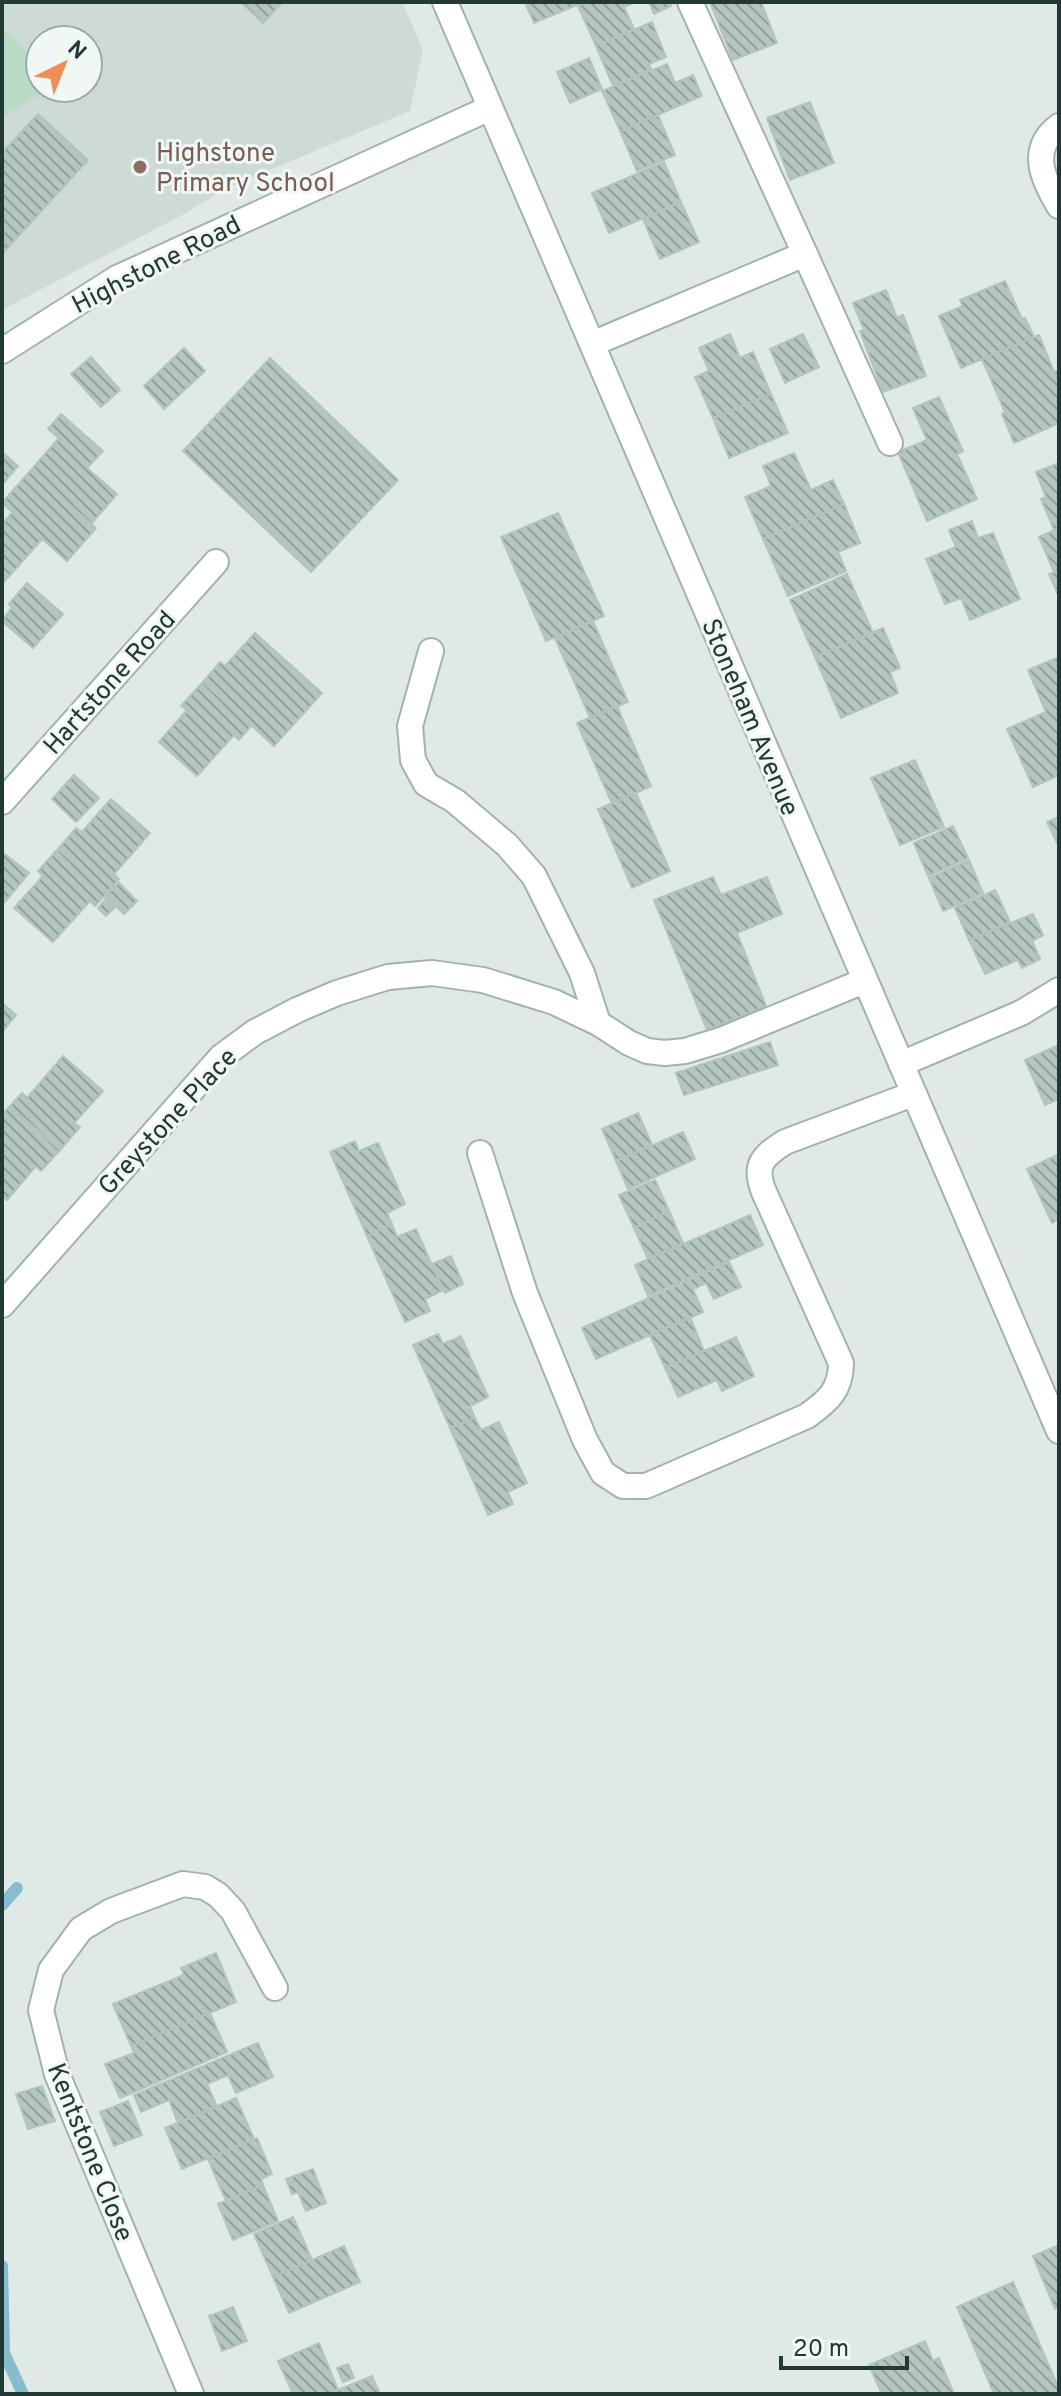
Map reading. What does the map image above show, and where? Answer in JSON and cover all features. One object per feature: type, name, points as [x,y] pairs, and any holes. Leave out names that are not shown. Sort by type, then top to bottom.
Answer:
[{"type":"street","name":"Stoneham Avenue","points":[[445,2],[1059,1431]]},
{"type":"street","points":[[690,2],[890,443]]},
{"type":"street","name":"Highstone Road","points":[[2,351],[117,278],[490,108]]},
{"type":"street","points":[[1059,126],[1045,141],[1040,153],[1045,181],[1059,206]]},
{"type":"street","points":[[592,344],[805,254]]},
{"type":"street","name":"Hartstone Road","points":[[2,802],[216,562]]},
{"type":"street","points":[[431,651],[410,726],[413,760],[426,784],[455,801],[507,845],[534,876],[582,973],[598,1023]]},
{"type":"street","name":"Greystone Place","points":[[2,1305],[221,1057],[255,1032],[337,993],[388,977],[432,973],[483,980],[554,1002],[647,1051],[665,1053],[685,1051],[770,1021],[864,981]]},
{"type":"street","points":[[901,1064],[1021,1013],[1059,990]]},
{"type":"street","points":[[480,1153],[525,1293],[585,1440],[603,1473],[623,1486],[646,1486],[807,1416],[827,1402],[838,1387],[841,1363],[764,1192],[759,1166],[769,1152],[785,1142],[913,1094]]},
{"type":"street","name":"Kentstone Close","points":[[191,2394],[57,2074],[41,2010],[51,1970],[81,1929],[111,1911],[183,1884],[205,1887],[233,1911],[275,1988]]},
{"type":"shaded area","name":"Highstone Primary School","points":[[2,2],[402,2],[423,50],[410,111],[227,188],[2,310]]},
{"type":"green space","points":[[2,28],[24,49],[24,104],[2,117]]},
{"type":"building","points":[[241,2],[283,2],[263,23]]},
{"type":"building","points":[[525,2],[584,2],[534,23]]},
{"type":"building","points":[[587,2],[635,2],[624,7],[634,29],[596,46],[578,6]]},
{"type":"building","points":[[649,2],[669,2],[671,6],[654,14]]},
{"type":"building","points":[[710,2],[761,2],[777,43],[733,60]]},
{"type":"building","points":[[652,22],[666,57],[649,64],[651,69],[613,86],[596,46]]},
{"type":"building","points":[[589,58],[602,89],[570,103],[557,72]]},
{"type":"building","points":[[667,64],[675,83],[693,75],[702,96],[620,131],[602,91]]},
{"type":"building","points":[[810,102],[834,163],[790,180],[767,118]]},
{"type":"building","points":[[38,114],[88,160],[4,252],[2,153]]},
{"type":"building","points":[[658,115],[675,155],[637,171],[620,131]]},
{"type":"building","points":[[664,162],[681,202],[609,233],[592,193]]},
{"type":"building","points":[[681,202],[699,242],[660,259],[643,219]]},
{"type":"building","points":[[1005,281],[1034,337],[961,368],[939,316],[963,306],[960,300]]},
{"type":"building","points":[[886,290],[897,318],[903,315],[926,376],[883,392],[853,303]]},
{"type":"building","points":[[730,334],[740,358],[753,352],[771,394],[713,418],[695,377],[709,371],[699,348]]},
{"type":"building","points":[[803,334],[819,367],[785,383],[770,349]]},
{"type":"building","points":[[1039,335],[1054,372],[1059,370],[1059,423],[1014,443],[1002,414],[1005,412],[982,359]]},
{"type":"building","points":[[184,348],[205,371],[164,409],[144,386]]},
{"type":"building","points":[[91,357],[120,390],[101,407],[71,374]]},
{"type":"building","points":[[270,358],[398,480],[311,572],[183,451]]},
{"type":"building","points":[[771,394],[788,433],[729,458],[713,418]]},
{"type":"building","points":[[939,397],[963,451],[957,454],[977,499],[927,521],[898,452],[927,440],[913,408]]},
{"type":"building","points":[[61,414],[103,451],[87,468],[117,494],[91,524],[31,470],[59,438],[48,429]]},
{"type":"building","points":[[2,452],[18,466],[2,485]]},
{"type":"building","points":[[794,453],[811,490],[833,480],[844,504],[763,539],[745,497],[771,486],[763,466]]},
{"type":"building","points":[[1059,463],[1059,528],[1054,530],[1041,499],[1046,497],[1036,472]]},
{"type":"building","points":[[31,470],[96,528],[67,561],[2,503]]},
{"type":"building","points":[[844,504],[860,543],[838,552],[846,571],[788,596],[763,539]]},
{"type":"building","points":[[12,513],[42,539],[12,573],[2,564],[2,524]]},
{"type":"building","points":[[558,513],[604,616],[546,641],[501,537]]},
{"type":"building","points":[[972,521],[978,538],[993,533],[1020,599],[970,620],[961,598],[945,604],[926,559],[956,547],[949,530]]},
{"type":"building","points":[[1059,528],[1059,597],[1049,574],[1054,572],[1039,537]]},
{"type":"building","points":[[2,564],[12,573],[2,584]]},
{"type":"building","points":[[847,574],[873,633],[815,657],[790,600]]},
{"type":"building","points":[[27,583],[63,614],[33,648],[2,621],[12,607],[9,604]]},
{"type":"building","points":[[593,621],[628,702],[590,718],[555,638]]},
{"type":"building","points":[[883,628],[900,668],[890,672],[898,693],[841,718],[815,657]]},
{"type":"building","points":[[255,633],[322,693],[274,746],[203,682],[220,662],[225,666]]},
{"type":"building","points":[[1059,657],[1059,775],[1033,787],[1007,729],[1046,712],[1028,670]]},
{"type":"building","points":[[203,682],[251,726],[239,740],[234,735],[197,776],[159,742],[187,710],[181,706]]},
{"type":"building","points":[[617,706],[651,786],[612,804],[577,723]]},
{"type":"building","points":[[915,760],[944,827],[900,845],[871,778]]},
{"type":"building","points":[[74,775],[99,798],[76,822],[52,799]]},
{"type":"building","points":[[636,793],[670,871],[632,888],[598,809]]},
{"type":"building","points":[[111,799],[150,833],[114,874],[119,879],[107,893],[58,849],[76,828],[82,832]]},
{"type":"building","points":[[1059,817],[1059,847],[1047,822]]},
{"type":"building","points":[[953,826],[968,858],[928,876],[914,843]]},
{"type":"building","points":[[58,849],[107,893],[95,906],[90,901],[53,942],[14,908],[43,876],[38,871]]},
{"type":"building","points":[[2,852],[29,873],[5,902],[2,899]]},
{"type":"building","points":[[969,860],[983,893],[943,911],[929,878]]},
{"type":"building","points":[[713,877],[721,895],[767,877],[782,914],[737,933],[766,1006],[707,1030],[654,900]]},
{"type":"building","points":[[119,883],[137,901],[124,914],[105,896]]},
{"type":"building","points":[[995,890],[1010,922],[969,940],[955,908]]},
{"type":"building","points":[[106,899],[115,907],[106,916],[98,908]]},
{"type":"building","points":[[1033,914],[1043,935],[1032,941],[1040,959],[1022,968],[1018,960],[985,974],[969,940]]},
{"type":"building","points":[[2,1003],[16,1015],[2,1032]]},
{"type":"building","points":[[770,1042],[778,1065],[684,1095],[676,1073]]},
{"type":"building","points":[[1059,1045],[1059,1099],[1045,1105],[1025,1060]]},
{"type":"building","points":[[63,1056],[103,1091],[74,1123],[80,1127],[60,1150],[10,1106],[22,1093],[27,1098]]},
{"type":"building","points":[[10,1106],[60,1150],[41,1171],[36,1166],[7,1200],[2,1196],[2,1115]]},
{"type":"building","points":[[638,1113],[652,1145],[616,1161],[602,1129]]},
{"type":"building","points":[[683,1132],[695,1159],[628,1189],[616,1161]]},
{"type":"building","points":[[355,1141],[359,1151],[378,1143],[405,1204],[387,1213],[392,1224],[367,1236],[330,1152]]},
{"type":"building","points":[[1059,1154],[1059,1219],[1052,1223],[1027,1169]]},
{"type":"building","points":[[655,1180],[669,1211],[634,1228],[619,1195]]},
{"type":"building","points":[[669,1211],[683,1243],[648,1259],[634,1228]]},
{"type":"building","points":[[750,1215],[763,1245],[648,1296],[635,1265]]},
{"type":"building","points":[[392,1224],[397,1237],[416,1229],[443,1290],[425,1299],[430,1311],[405,1322],[367,1236]]},
{"type":"building","points":[[451,1256],[463,1284],[445,1293],[432,1264]]},
{"type":"building","points":[[729,1262],[741,1287],[714,1299],[706,1283],[693,1289],[703,1312],[596,1359],[582,1328]]},
{"type":"building","points":[[690,1317],[704,1351],[665,1368],[650,1335]]},
{"type":"building","points":[[438,1334],[443,1344],[461,1336],[488,1397],[470,1406],[475,1418],[450,1428],[413,1345]]},
{"type":"building","points":[[736,1337],[754,1376],[722,1391],[717,1380],[678,1397],[665,1368]]},
{"type":"building","points":[[475,1418],[481,1430],[499,1422],[527,1483],[508,1492],[513,1504],[488,1515],[450,1428]]},
{"type":"building","points":[[216,1953],[236,2002],[131,2046],[113,2004],[184,1975],[181,1968]]},
{"type":"building","points":[[210,2013],[227,2052],[120,2098],[105,2064],[134,2053],[131,2046]]},
{"type":"building","points":[[258,2043],[273,2077],[236,2093],[228,2075],[207,2084],[217,2107],[178,2123],[169,2100],[141,2112],[134,2095]]},
{"type":"building","points":[[42,2086],[55,2121],[28,2129],[16,2094]]},
{"type":"building","points":[[236,2098],[254,2139],[182,2169],[165,2128]]},
{"type":"building","points":[[128,2101],[142,2135],[114,2146],[100,2112]]},
{"type":"building","points":[[257,2138],[272,2174],[261,2179],[263,2185],[226,2201],[208,2159]]},
{"type":"building","points":[[313,2169],[326,2203],[306,2211],[298,2192],[292,2194],[286,2179]]},
{"type":"building","points":[[263,2185],[278,2221],[233,2240],[218,2204]]},
{"type":"building","points":[[293,2217],[312,2260],[273,2277],[254,2234]]},
{"type":"building","points":[[1059,2245],[1059,2307],[1055,2309],[1033,2256]]},
{"type":"building","points":[[344,2246],[360,2282],[289,2313],[273,2277]]},
{"type":"building","points":[[1013,2282],[1059,2394],[994,2394],[957,2307]]},
{"type":"building","points":[[233,2307],[247,2341],[222,2351],[209,2316]]},
{"type":"building","points":[[925,2341],[933,2361],[939,2358],[954,2394],[882,2394],[869,2365]]},
{"type":"building","points":[[319,2343],[338,2390],[330,2394],[293,2394],[278,2361]]},
{"type":"building","points":[[348,2364],[354,2378],[343,2382],[337,2368]]},
{"type":"building","points":[[372,2376],[380,2394],[330,2394],[338,2390]]},
{"type":"waterway","points":[[2,1905],[17,1888]]},
{"type":"waterway","points":[[2,2266],[4,2353],[23,2394]]},
{"type":"place","name":"Highstone Primary School","points":[[140,167]]}]
